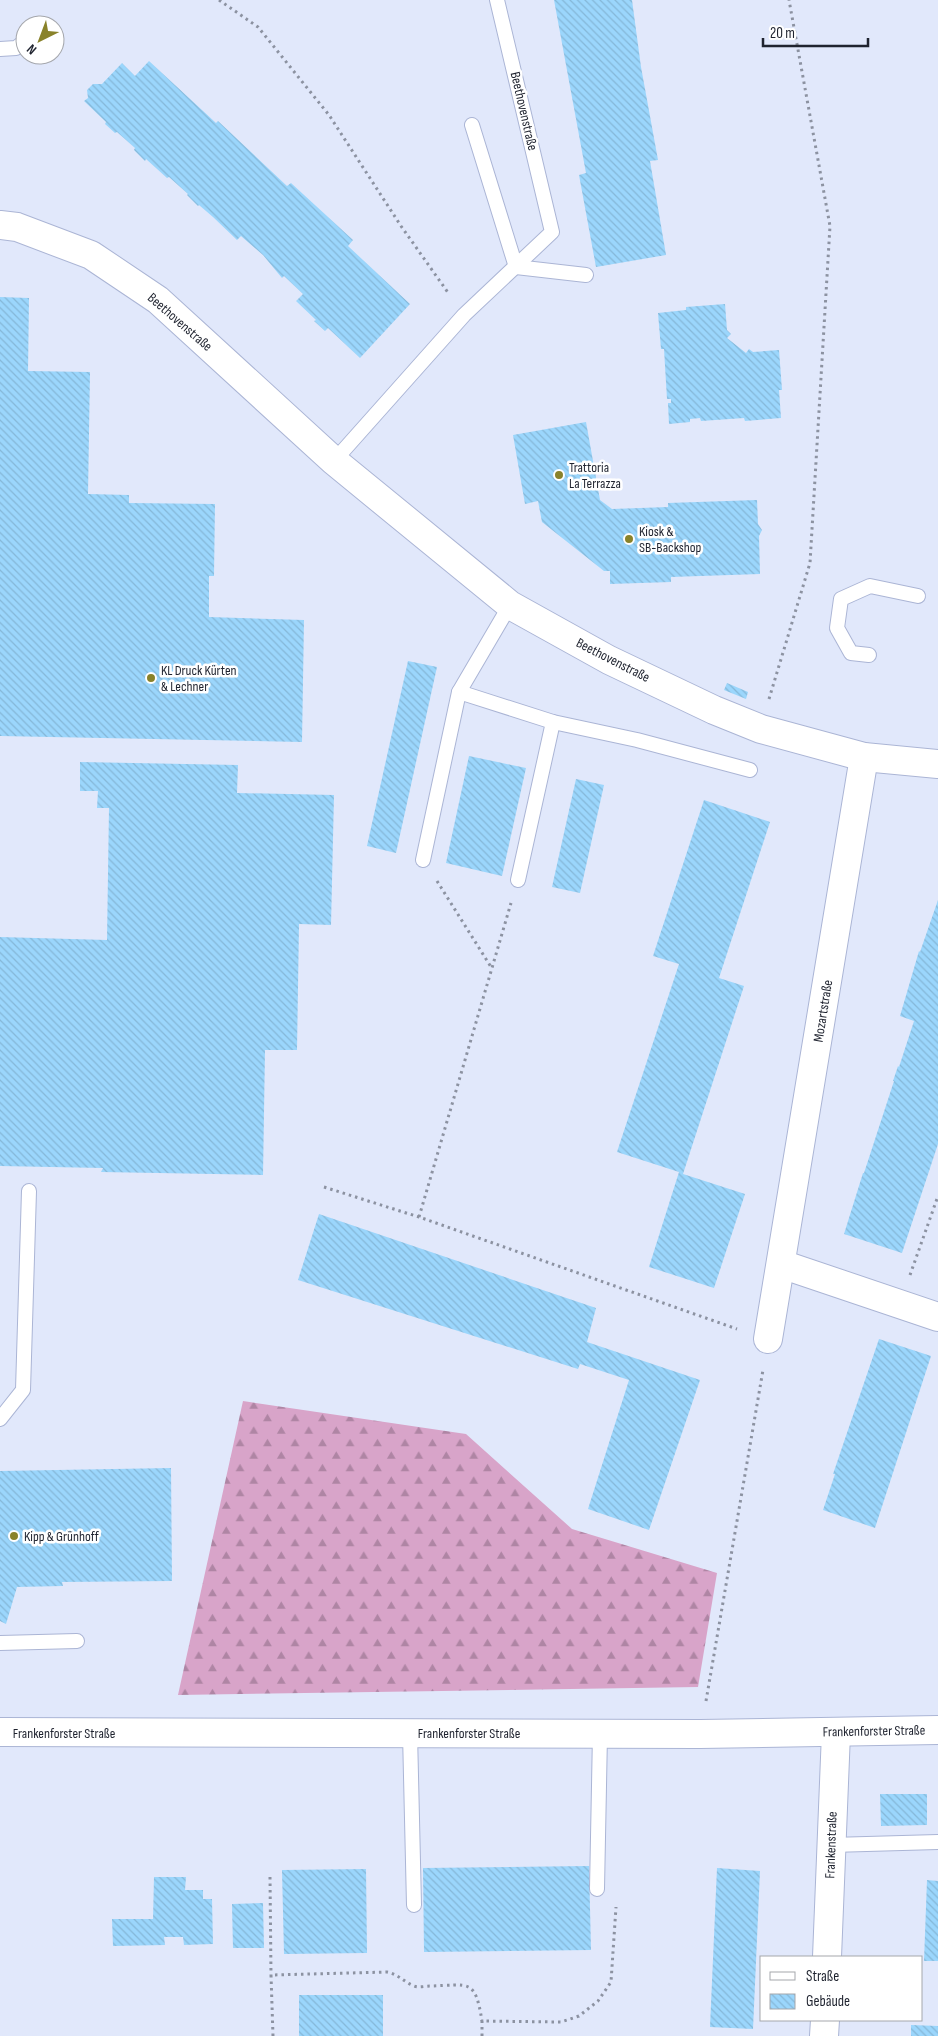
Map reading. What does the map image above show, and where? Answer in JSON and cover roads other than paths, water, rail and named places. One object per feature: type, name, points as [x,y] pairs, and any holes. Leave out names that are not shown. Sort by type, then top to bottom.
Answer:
[{"type":"street","name":"Beethovenstraße","points":[[0,224],[17,227],[91,255],[158,300],[334,461],[510,605],[610,660],[714,710],[761,728],[864,757],[938,764]]},
{"type":"street","name":"Mozartstraße","points":[[768,1340],[864,757]]},
{"type":"street","points":[[781,1264],[938,1317]]},
{"type":"street","name":"Frankenforster Straße","points":[[0,1732],[700,1734],[938,1730]]},
{"type":"street","name":"Frankenstraße","points":[[827,1956],[836,1732]]},
{"type":"street","points":[[824,2036],[825,2021]]},
{"type":"lane","name":"Beethovenstraße","points":[[334,461],[464,315],[552,232],[497,0]]},
{"type":"lane","points":[[0,49],[15,48]]},
{"type":"lane","points":[[472,125],[516,267],[586,275]]},
{"type":"lane","points":[[869,655],[851,652],[837,628],[841,600],[870,586],[918,596]]},
{"type":"lane","points":[[423,860],[459,692],[510,605]]},
{"type":"lane","points":[[459,692],[553,722],[637,740],[750,770]]},
{"type":"lane","points":[[518,880],[553,722]]},
{"type":"lane","points":[[0,1419],[24,1390],[29,1191]]},
{"type":"lane","points":[[0,1642],[78,1641]]},
{"type":"lane","points":[[410,1733],[414,1904]]},
{"type":"lane","points":[[597,1889],[600,1734]]},
{"type":"lane","points":[[831,1845],[938,1842]]},
{"type":"place","name":"Trattoria La Terrazza","points":[[559,475]]},
{"type":"place","name":"Kiosk & SB-Backshop","points":[[629,539]]},
{"type":"place","name":"KL Druck Kürten & Lechner","points":[[151,678]]},
{"type":"place","name":"Kipp & Grünhoff","points":[[14,1536]]}]
